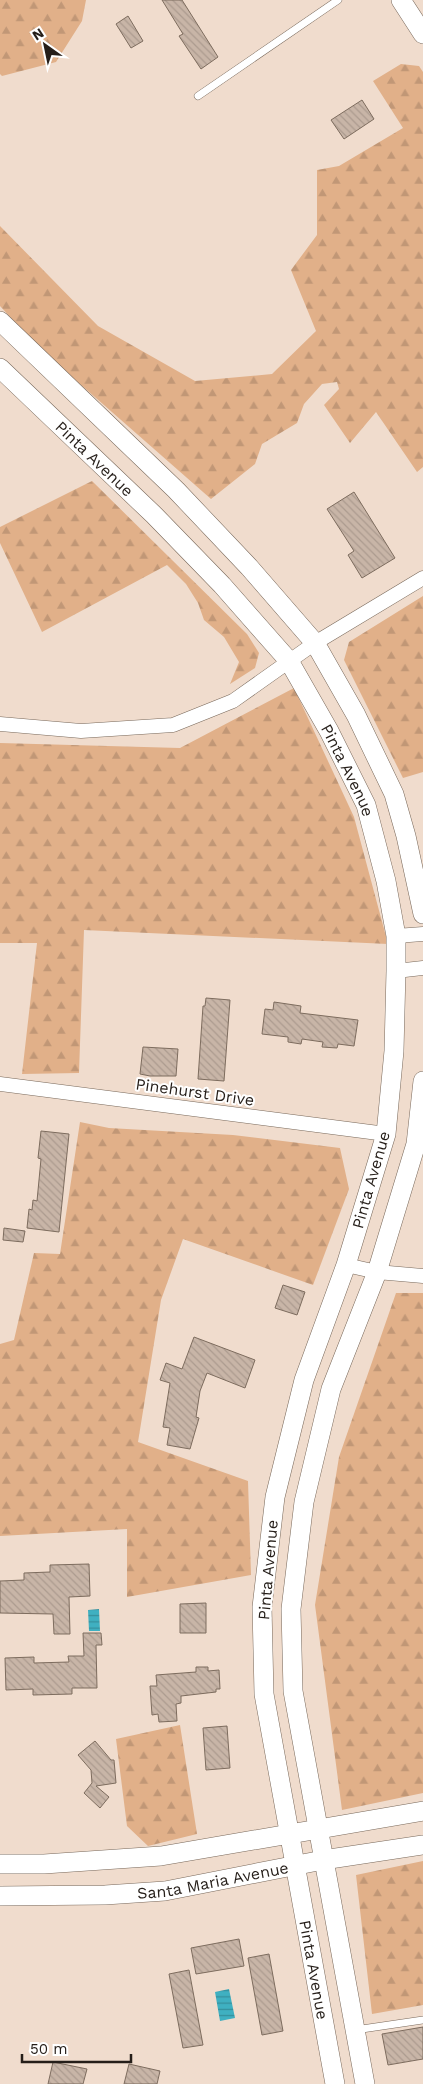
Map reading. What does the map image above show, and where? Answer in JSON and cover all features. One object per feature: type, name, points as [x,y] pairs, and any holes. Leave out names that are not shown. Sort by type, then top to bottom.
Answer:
[{"type":"street","points":[[403,1],[423,34]]},
{"type":"street","name":"Pinta Avenue","points":[[0,321],[176,490],[249,567],[315,643],[356,715],[394,794],[406,836],[423,914]]},
{"type":"street","name":"Pinta Avenue","points":[[0,368],[154,515],[222,585],[289,661],[329,731],[366,805],[386,881],[396,936],[394,1051],[386,1134],[346,1265],[304,1380],[275,1497],[262,1607],[264,1694],[335,2084]]},
{"type":"street","points":[[0,724],[81,731],[173,725],[233,702],[315,643],[423,578]]},
{"type":"street","points":[[396,936],[423,934]]},
{"type":"street","points":[[396,971],[423,968]]},
{"type":"street","name":"Pinta Avenue","points":[[365,2084],[293,1691],[291,1609],[304,1502],[331,1389],[377,1272],[416,1144],[423,1081]]},
{"type":"street","name":"Pinehurst Drive","points":[[0,1084],[386,1134]]},
{"type":"street","points":[[346,1265],[377,1272],[423,1276]]},
{"type":"street","points":[[275,1497],[304,1502]]},
{"type":"street","name":"Santa Maria Avenue","points":[[0,1864],[44,1864],[161,1856],[423,1811]]},
{"type":"street","name":"Santa Maria Avenue","points":[[0,1896],[45,1897],[165,1891],[294,1865],[423,1845]]},
{"type":"street","points":[[44,1864],[45,1897]]},
{"type":"lane","points":[[198,96],[338,0]]},
{"type":"lane","points":[[355,2030],[423,2020]]},
{"type":"green space","points":[[0,0],[86,0],[82,21],[56,62],[2,76],[0,74]]},
{"type":"green space","points":[[401,64],[419,66],[423,72],[423,467],[417,472],[376,412],[350,443],[324,405],[339,389],[337,382],[322,384],[304,404],[297,423],[262,444],[255,464],[211,499],[39,348],[0,306],[0,226],[98,326],[195,381],[272,374],[316,331],[291,270],[317,235],[317,170],[339,166],[403,128],[373,81]]},
{"type":"green space","points":[[92,481],[247,634],[259,653],[255,668],[230,684],[239,662],[224,637],[204,620],[198,603],[186,584],[167,565],[42,632],[0,543],[0,527]]},
{"type":"green space","points":[[423,596],[423,772],[403,778],[344,660],[349,642]]},
{"type":"green space","points":[[294,688],[354,817],[388,944],[84,930],[79,1073],[22,1074],[37,943],[0,943],[0,743],[180,748]]},
{"type":"green space","points":[[80,1122],[109,1128],[233,1135],[340,1148],[349,1189],[313,1285],[183,1239],[161,1300],[138,1442],[248,1481],[251,1575],[127,1597],[127,1529],[0,1536],[0,1344],[14,1340],[34,1253],[60,1254]]},
{"type":"green space","points":[[396,1293],[423,1293],[423,1793],[342,1810],[315,1605],[339,1457]]},
{"type":"green space","points":[[180,1725],[197,1834],[148,1846],[127,1826],[116,1739]]},
{"type":"green space","points":[[423,1861],[423,2005],[372,2014],[356,1875]]},
{"type":"water","points":[[99,1609],[100,1631],[89,1631],[88,1610]]},
{"type":"water","points":[[229,1989],[235,2018],[220,2021],[215,1992]]},
{"type":"building","points":[[162,0],[182,0],[218,57],[201,69],[179,36],[183,34]]},
{"type":"building","points":[[128,16],[143,41],[131,48],[116,24]]},
{"type":"building","points":[[362,100],[374,119],[344,139],[331,120]]},
{"type":"building","points":[[354,492],[395,558],[362,578],[348,555],[354,551],[327,509]]},
{"type":"building","points":[[206,998],[230,1000],[224,1081],[198,1079],[203,1006],[205,1006]]},
{"type":"building","points":[[274,1002],[301,1006],[300,1013],[358,1020],[354,1046],[338,1044],[337,1048],[322,1047],[323,1042],[302,1039],[301,1044],[288,1042],[288,1037],[262,1034],[265,1009],[273,1010]]},
{"type":"building","points":[[143,1047],[178,1049],[176,1076],[140,1074]]},
{"type":"building","points":[[41,1131],[69,1134],[59,1232],[27,1228],[29,1209],[32,1210],[33,1200],[37,1201],[41,1159],[38,1158]]},
{"type":"building","points":[[4,1228],[25,1231],[23,1242],[3,1240]]},
{"type":"building","points":[[283,1285],[305,1292],[297,1315],[275,1308]]},
{"type":"building","points":[[194,1337],[255,1360],[245,1388],[207,1373],[200,1391],[196,1417],[199,1418],[190,1449],[167,1445],[170,1428],[163,1427],[170,1383],[160,1380],[166,1363],[182,1369]]},
{"type":"building","points":[[89,1564],[90,1596],[69,1597],[70,1634],[54,1634],[53,1614],[0,1613],[0,1581],[24,1580],[24,1573],[50,1572],[50,1565]]},
{"type":"building","points":[[206,1603],[206,1633],[180,1633],[180,1604]]},
{"type":"building","points":[[83,1633],[101,1633],[102,1645],[96,1645],[97,1688],[72,1688],[72,1694],[33,1695],[33,1689],[6,1690],[5,1658],[34,1657],[34,1663],[69,1662],[68,1656],[84,1656]]},
{"type":"building","points":[[196,1667],[208,1667],[208,1671],[219,1670],[220,1689],[216,1689],[216,1692],[181,1696],[181,1703],[176,1704],[177,1721],[159,1722],[158,1714],[152,1715],[150,1686],[157,1686],[156,1675],[196,1672]]},
{"type":"building","points":[[227,1726],[230,1768],[206,1770],[203,1728]]},
{"type":"building","points":[[95,1741],[111,1760],[114,1760],[116,1783],[96,1786],[109,1797],[100,1808],[84,1793],[92,1783],[91,1770],[78,1755]]},
{"type":"building","points":[[239,1939],[244,1966],[196,1974],[191,1948]]},
{"type":"building","points":[[269,1954],[283,2031],[262,2035],[248,1958]]},
{"type":"building","points":[[189,1970],[203,2045],[183,2048],[169,1974]]},
{"type":"building","points":[[423,2027],[423,2059],[388,2065],[382,2034]]},
{"type":"building","points":[[53,2062],[87,2069],[83,2084],[48,2084]]},
{"type":"building","points":[[129,2064],[160,2071],[157,2084],[124,2084]]}]
